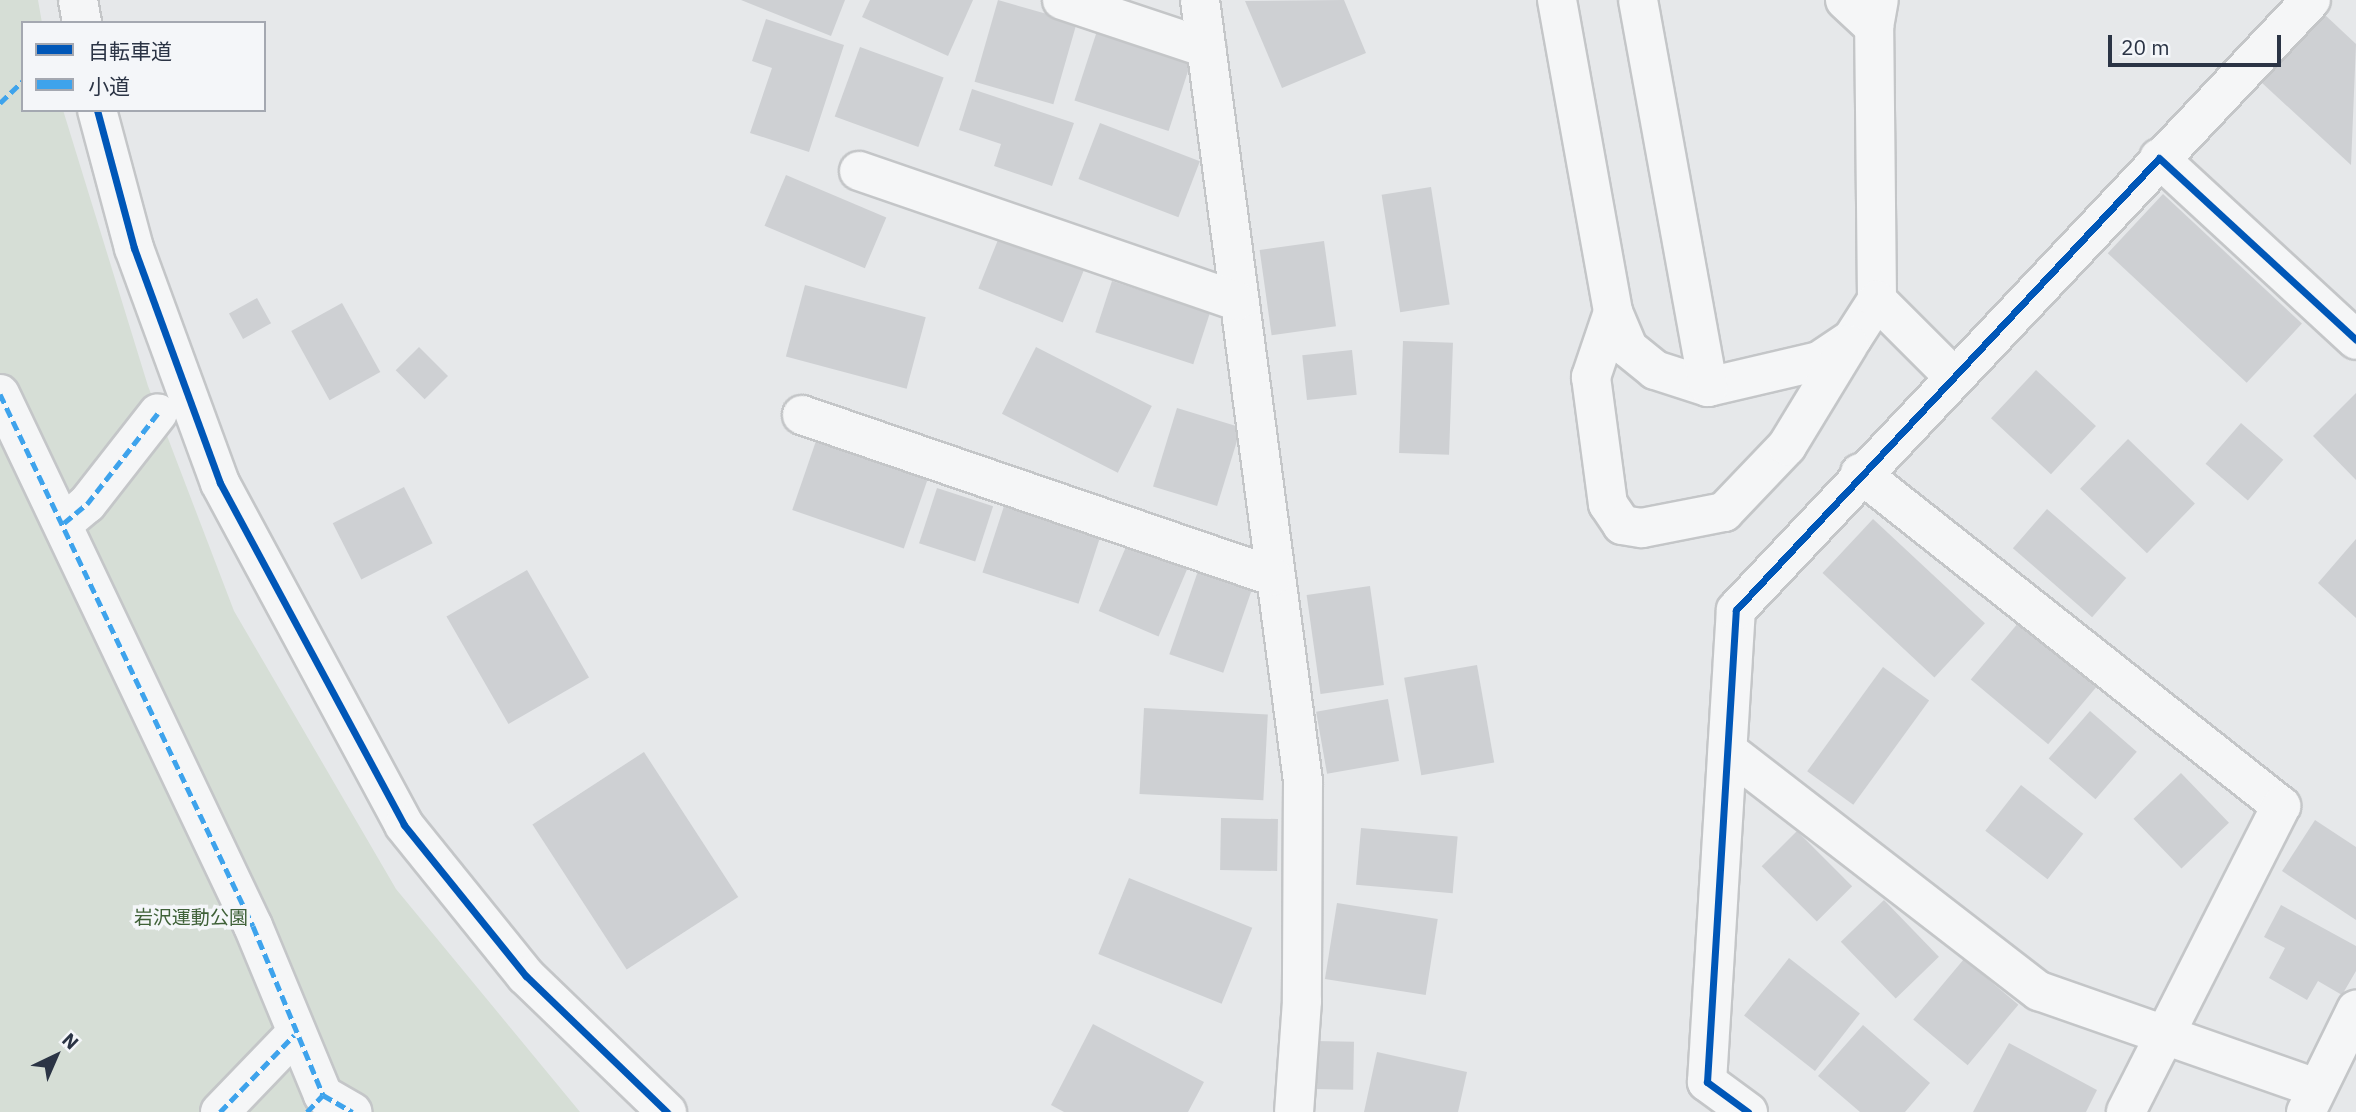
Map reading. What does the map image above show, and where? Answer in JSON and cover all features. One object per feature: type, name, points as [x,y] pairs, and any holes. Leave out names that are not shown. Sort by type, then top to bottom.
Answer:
[{"type":"street","points":[[78,0],[82,21]]},
{"type":"street","points":[[1062,0],[1206,48]]},
{"type":"street","points":[[1200,0],[1272,576],[1303,781],[1303,1001],[1294,1112]]},
{"type":"street","points":[[1557,0],[1612,312],[1628,348],[1655,370],[1708,387],[1819,361],[1852,339]]},
{"type":"street","points":[[1638,0],[1708,387]]},
{"type":"street","points":[[1612,312],[1591,377],[1606,492],[1622,524],[1642,528],[1724,512],[1787,446],[1877,300],[1876,13],[1845,0]]},
{"type":"street","points":[[1748,1112],[1707,1082],[1737,610],[1860,473],[2311,0]]},
{"type":"street","points":[[98,112],[134,248],[220,483],[404,825],[526,976],[667,1112]]},
{"type":"street","points":[[2159,158],[2356,340]]},
{"type":"street","points":[[859,171],[1236,301]]},
{"type":"street","points":[[1877,300],[1953,376]]},
{"type":"street","points":[[0,394],[64,523],[253,926],[294,1035],[328,1106]]},
{"type":"street","points":[[64,523],[87,504],[158,413]]},
{"type":"street","points":[[802,415],[1272,576]]},
{"type":"street","points":[[1860,473],[2281,806],[2126,1112]]},
{"type":"street","points":[[1728,751],[2039,991],[2165,1035],[2311,1100],[2356,1010]]},
{"type":"street","points":[[220,1112],[294,1035]]},
{"type":"green space","name":"岩沢運動公園","points":[[0,0],[38,0],[42,21],[21,21],[21,112],[64,112],[148,386],[234,611],[396,889],[580,1112],[0,1112]]},
{"type":"building","points":[[741,0],[845,0],[831,36]]},
{"type":"building","points":[[870,0],[973,0],[948,56],[862,17]]},
{"type":"building","points":[[998,0],[1077,23],[1053,104],[975,82]]},
{"type":"building","points":[[1344,0],[1366,53],[1282,88],[1245,1]]},
{"type":"building","points":[[2324,14],[2356,44],[2351,165],[2261,82]]},
{"type":"building","points":[[766,19],[844,45],[809,152],[750,133],[772,68],[752,61]]},
{"type":"building","points":[[1097,31],[1191,62],[1169,131],[1074,100]]},
{"type":"building","points":[[860,47],[944,77],[918,147],[835,117]]},
{"type":"building","points":[[972,89],[1074,123],[1052,186],[994,166],[1001,144],[959,130]]},
{"type":"building","points":[[1100,123],[1200,161],[1178,217],[1078,179]]},
{"type":"building","points":[[786,175],[886,218],[865,268],[765,226]]},
{"type":"building","points":[[1431,187],[1450,305],[1400,312],[1382,195]]},
{"type":"building","points":[[2163,194],[2302,324],[2247,383],[2108,253]]},
{"type":"building","points":[[1002,230],[1086,264],[1063,323],[978,288]]},
{"type":"building","points":[[1324,241],[1336,326],[1272,335],[1260,250]]},
{"type":"building","points":[[1112,281],[1210,313],[1193,364],[1095,332]]},
{"type":"building","points":[[805,285],[926,317],[907,389],[786,356]]},
{"type":"building","points":[[257,298],[271,323],[243,339],[229,314]]},
{"type":"building","points":[[342,303],[380,372],[330,400],[291,331]]},
{"type":"building","points":[[1403,341],[1453,343],[1449,455],[1399,453]]},
{"type":"building","points":[[419,347],[448,376],[425,399],[396,370]]},
{"type":"building","points":[[1036,347],[1152,406],[1118,473],[1002,414]]},
{"type":"building","points":[[1352,350],[1357,395],[1307,400],[1302,355]]},
{"type":"building","points":[[2036,370],[2096,426],[2051,474],[1991,418]]},
{"type":"building","points":[[2356,393],[2356,480],[2313,436]]},
{"type":"building","points":[[1177,408],[1241,428],[1217,506],[1153,486]]},
{"type":"building","points":[[2241,423],[2283,460],[2248,500],[2206,464]]},
{"type":"building","points":[[2128,439],[2195,504],[2147,553],[2080,489]]},
{"type":"building","points":[[816,441],[928,479],[904,548],[792,510]]},
{"type":"building","points":[[404,487],[433,543],[361,579],[333,523]]},
{"type":"building","points":[[937,488],[993,506],[975,561],[919,543]]},
{"type":"building","points":[[1005,503],[1101,534],[1078,604],[982,572]]},
{"type":"building","points":[[2047,509],[2126,578],[2092,617],[2013,548]]},
{"type":"building","points":[[1873,519],[1985,623],[1934,677],[1823,573]]},
{"type":"building","points":[[2356,539],[2356,618],[2318,583]]},
{"type":"building","points":[[1128,542],[1188,567],[1159,636],[1099,611]]},
{"type":"building","points":[[527,570],[589,677],[508,724],[446,616]]},
{"type":"building","points":[[1198,571],[1252,590],[1223,673],[1169,654]]},
{"type":"building","points":[[1370,586],[1384,685],[1321,694],[1307,595]]},
{"type":"building","points":[[2019,622],[2096,687],[2048,744],[1971,679]]},
{"type":"building","points":[[1477,665],[1494,762],[1421,775],[1404,678]]},
{"type":"building","points":[[1883,667],[1929,701],[1853,805],[1807,771]]},
{"type":"building","points":[[1388,699],[1399,761],[1327,774],[1316,712]]},
{"type":"building","points":[[1144,708],[1268,714],[1263,800],[1139,794]]},
{"type":"building","points":[[2090,711],[2137,752],[2095,799],[2049,759]]},
{"type":"building","points":[[644,752],[738,897],[627,970],[532,824]]},
{"type":"building","points":[[2181,773],[2229,823],[2181,868],[2134,819]]},
{"type":"building","points":[[2021,785],[2083,834],[2048,879],[1985,831]]},
{"type":"building","points":[[1221,818],[1278,819],[1277,871],[1220,870]]},
{"type":"building","points":[[2315,820],[2356,847],[2356,920],[2282,871]]},
{"type":"building","points":[[1361,828],[1458,836],[1453,893],[1356,885]]},
{"type":"building","points":[[1797,831],[1852,886],[1817,922],[1762,866]]},
{"type":"building","points":[[1129,878],[1252,928],[1222,1004],[1098,954]]},
{"type":"building","points":[[1884,900],[1939,957],[1896,999],[1841,942]]},
{"type":"building","points":[[1337,903],[1438,919],[1426,995],[1325,979]]},
{"type":"building","points":[[2281,905],[2356,946],[2356,971],[2342,995],[2318,981],[2307,1000],[2269,978],[2285,948],[2264,937]]},
{"type":"building","points":[[1789,958],[1860,1013],[1815,1071],[1744,1016]]},
{"type":"building","points":[[1964,959],[2018,1005],[1968,1065],[1913,1020]]},
{"type":"building","points":[[1093,1024],[1204,1082],[1188,1112],[1064,1112],[1051,1105]]},
{"type":"building","points":[[1863,1025],[1930,1083],[1905,1112],[1860,1112],[1818,1076]]},
{"type":"building","points":[[1314,1041],[1354,1042],[1353,1090],[1313,1089]]},
{"type":"building","points":[[2009,1043],[2097,1090],[2086,1112],[1973,1112]]},
{"type":"building","points":[[1377,1052],[1467,1072],[1458,1112],[1364,1112]]},
{"type":"marked path","points":[[0,103],[21,83]]},
{"type":"marked path","points":[[0,394],[253,926],[323,1095],[353,1112]]},
{"type":"marked path","points":[[64,523],[87,504],[158,413]]},
{"type":"marked path","points":[[220,1112],[294,1035]]},
{"type":"marked path","points":[[307,1112],[323,1095]]},
{"type":"cycle path","points":[[98,112],[134,248],[220,483],[404,825],[526,976],[667,1112]]},
{"type":"cycle path","points":[[1748,1112],[1707,1082],[1736,610],[2159,158],[2356,340]]}]
